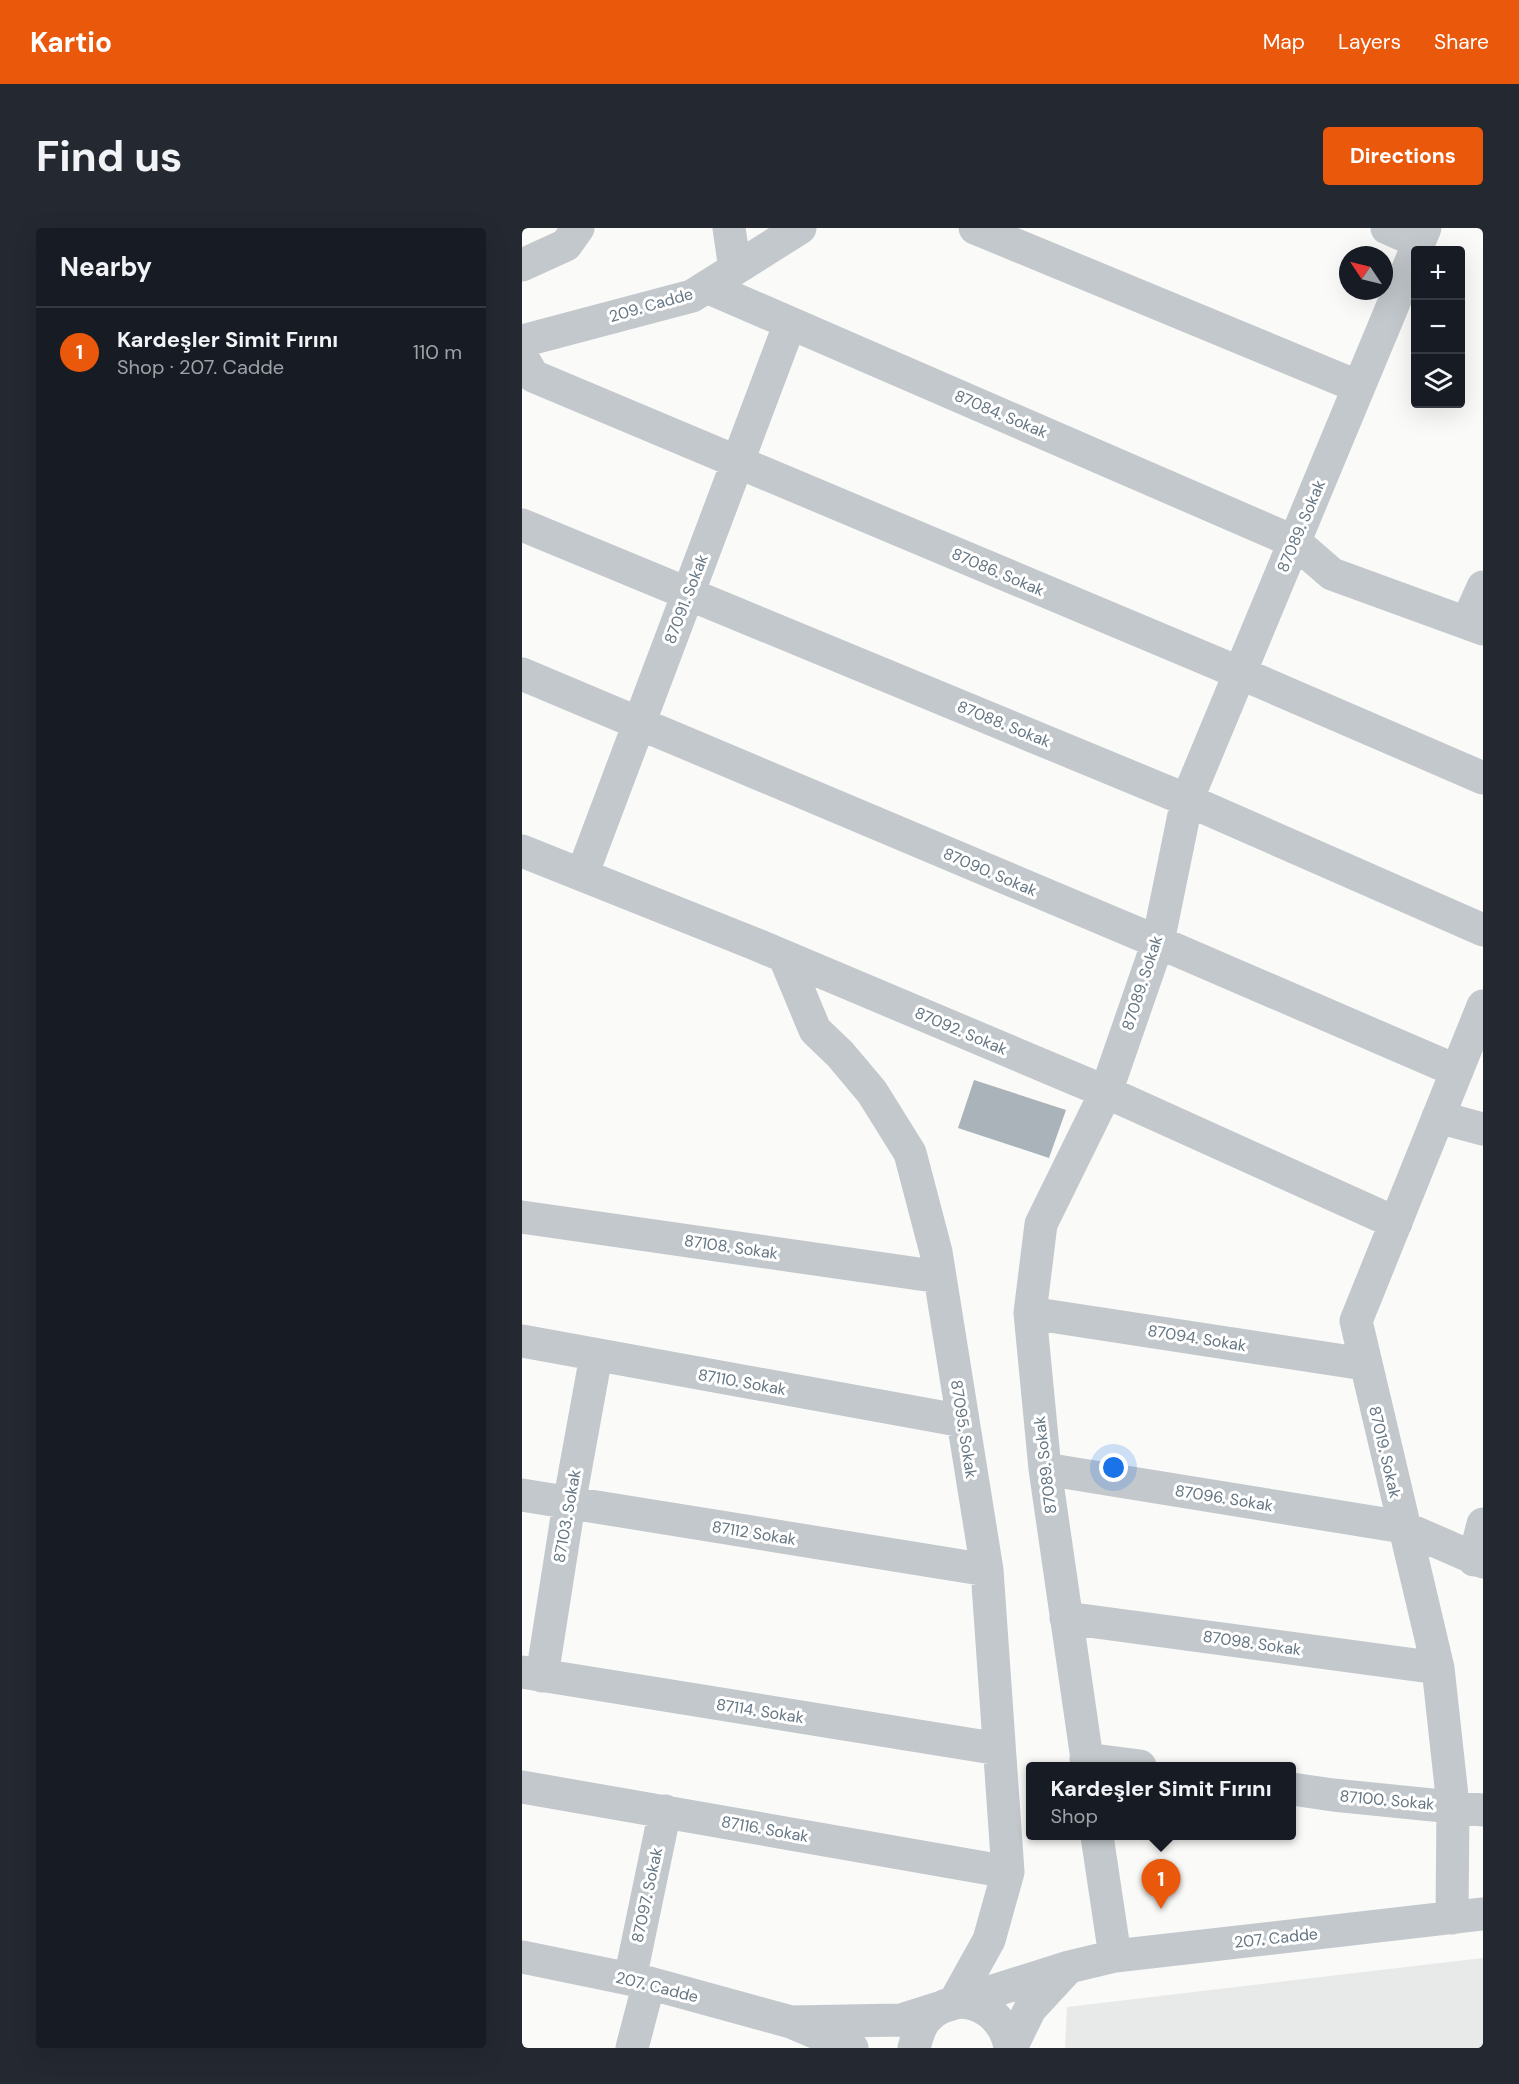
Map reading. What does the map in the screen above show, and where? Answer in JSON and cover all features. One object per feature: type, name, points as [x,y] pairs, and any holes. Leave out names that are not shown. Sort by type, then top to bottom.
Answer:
[{"type":"street","points":[[522,265],[566,245],[578,228]]},
{"type":"street","points":[[729,228],[735,269]]},
{"type":"street","name":"209. Cadde","points":[[522,341],[692,296],[800,228]]},
{"type":"street","points":[[975,228],[1359,387]]},
{"type":"street","points":[[1387,228],[1422,235]]},
{"type":"street","name":"87089. Sokak","points":[[1087,1762],[1045,1469],[1030,1313],[1041,1224],[1106,1092],[1158,942],[1187,800],[1422,235]]},
{"type":"street","name":"87084. Sokak","points":[[706,287],[1294,542]]},
{"type":"street","name":"87091. Sokak","points":[[582,875],[790,323]]},
{"type":"street","name":"87086. Sokak","points":[[522,357],[533,376],[1240,673],[1483,778]]},
{"type":"street","name":"87088. Sokak","points":[[522,525],[1187,800],[1483,930]]},
{"type":"street","points":[[1294,542],[1332,574],[1475,626],[1483,587]]},
{"type":"street","name":"87090. Sokak","points":[[522,674],[1158,942],[1457,1071]]},
{"type":"street","name":"87092. Sokak","points":[[522,851],[756,944],[1106,1092],[1396,1223]]},
{"type":"street","name":"87095. Sokak","points":[[785,958],[815,1030],[840,1054],[872,1092],[910,1153],[936,1252],[987,1570],[1008,1872],[989,1940],[954,2003]]},
{"type":"street","name":"87019. Sokak","points":[[1468,1916],[1468,1808],[1438,1668],[1364,1364],[1356,1321],[1481,1017]]},
{"type":"street","points":[[1438,1117],[1483,1129]]},
{"type":"street","name":"87108. Sokak","points":[[522,1217],[940,1277]]},
{"type":"street","name":"87094. Sokak","points":[[1030,1313],[1364,1364]]},
{"type":"street","name":"87110. Sokak","points":[[522,1341],[963,1421]]},
{"type":"street","name":"87103. Sokak","points":[[532,1674],[569,1504],[596,1356]]},
{"type":"street","name":"87096. Sokak","points":[[1045,1469],[1403,1527],[1479,1561]]},
{"type":"street","name":"87112 Sokak","points":[[522,1495],[987,1570]]},
{"type":"street","points":[[1479,1561],[1483,1524]]},
{"type":"street","name":"87098. Sokak","points":[[1066,1618],[1438,1668]]},
{"type":"street","name":"87114. Sokak","points":[[532,1674],[999,1749]]},
{"type":"street","name":"87116. Sokak","points":[[522,1787],[1008,1872]]},
{"type":"street","name":"87100. Sokak","points":[[1296,1790],[1468,1808]]},
{"type":"street","name":"87097. Sokak","points":[[632,2048],[639,1981],[665,1811]]},
{"type":"street","points":[[1099,1840],[1115,1956]]},
{"type":"street","name":"207. Cadde","points":[[954,2003],[1069,1967],[1115,1956],[1468,1916]]},
{"type":"street","name":"207. Cadde","points":[[522,1957],[639,1981],[791,2022]]},
{"type":"street","points":[[1010,2048],[1030,2009],[1069,1967]]},
{"type":"street","points":[[914,2048],[918,2032],[927,2019],[939,2009],[954,2003]]},
{"type":"street","points":[[791,2022],[901,2020],[954,2003],[970,2003],[985,2008],[998,2018],[1006,2031],[1010,2048]]},
{"type":"street","points":[[791,2022],[852,2048]]},
{"type":"shaded area","points":[[1483,1958],[1483,2048],[1065,2048],[1067,2007]]},
{"type":"building","points":[[974,1080],[1066,1110],[1049,1158],[958,1128]]},
{"type":"place","name":"Kardeşler Simit Fırını","points":[[1161,1909]]}]
